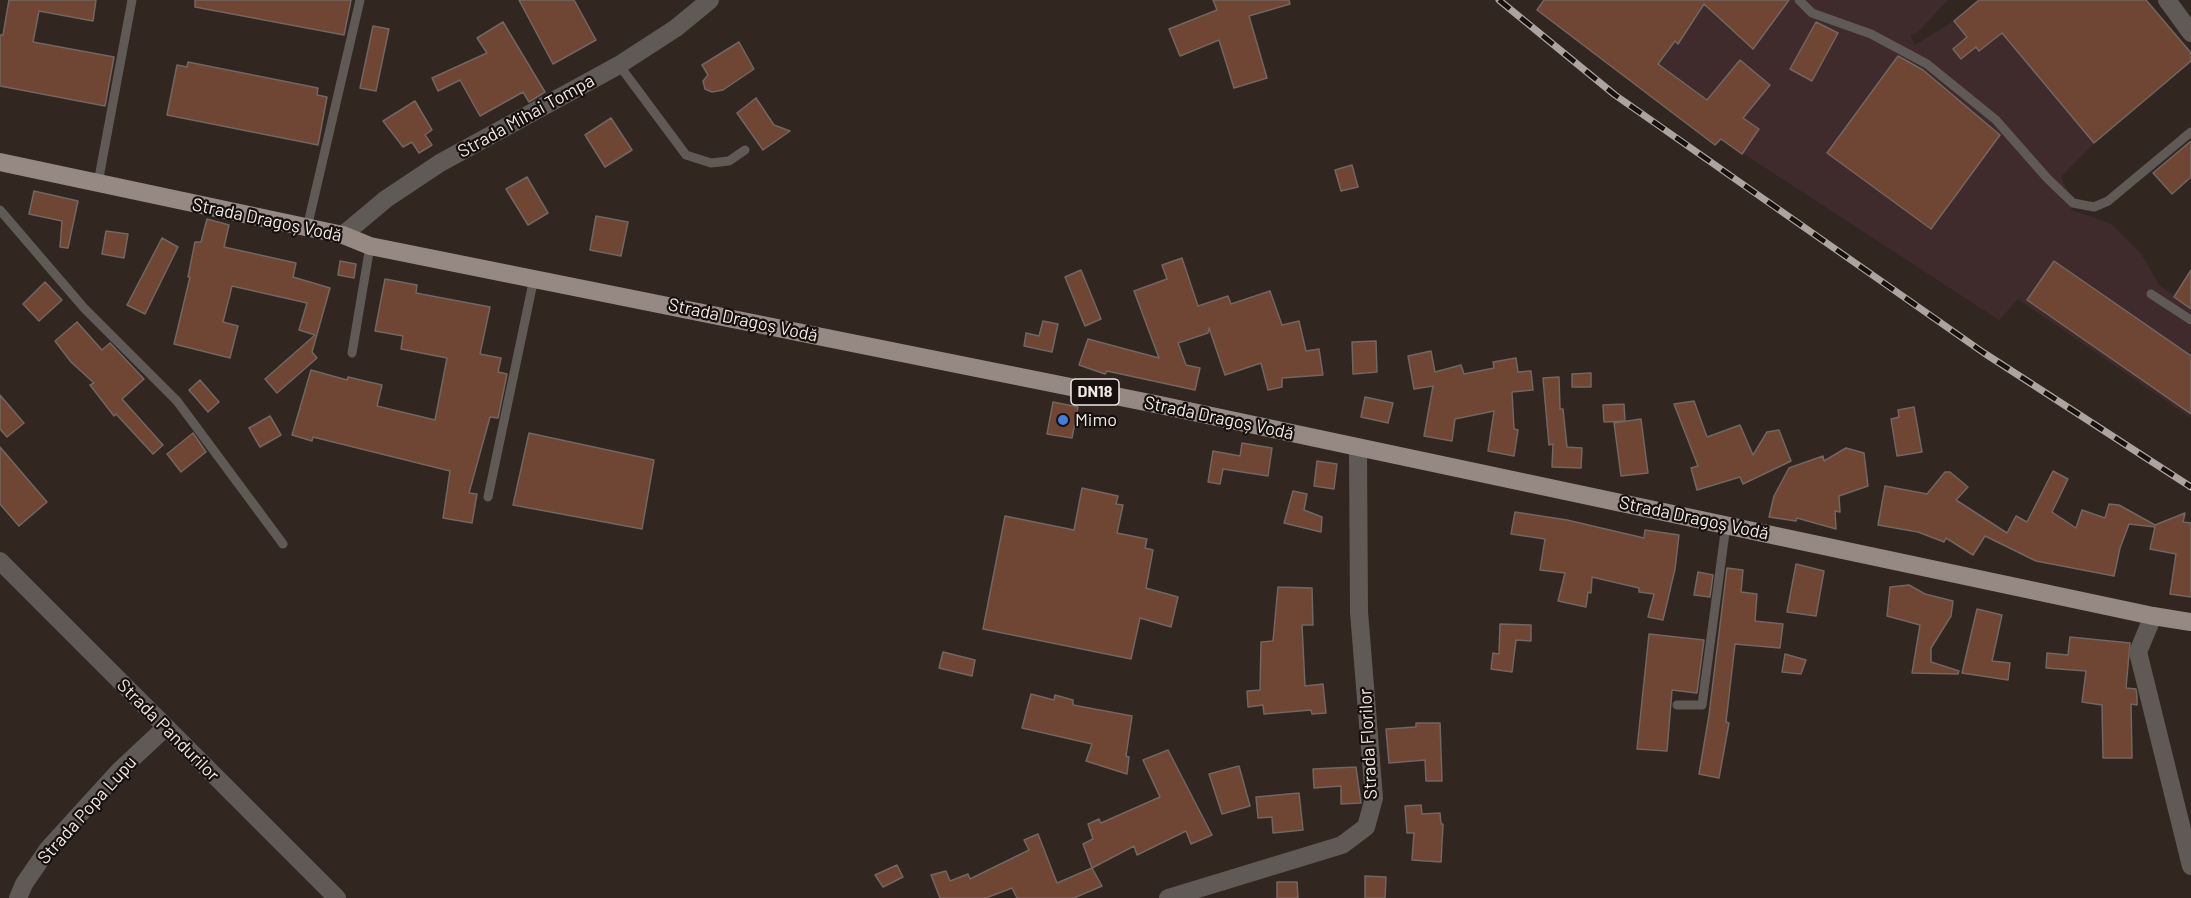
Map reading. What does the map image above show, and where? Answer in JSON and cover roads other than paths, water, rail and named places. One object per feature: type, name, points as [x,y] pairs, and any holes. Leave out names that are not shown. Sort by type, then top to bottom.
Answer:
[{"type":"main road","name":"Strada Dragoș Vodă","points":[[0,162],[343,235],[370,246],[1358,448],[2152,616],[2191,622]]},
{"type":"street","name":"Strada Mihai Tompa","points":[[343,235],[386,199],[440,163],[619,65],[676,28],[710,0]]},
{"type":"street","points":[[2167,0],[2191,33]]},
{"type":"street","name":"Strada Florilor","points":[[1168,898],[1342,845],[1366,827],[1374,798],[1359,612],[1358,448]]},
{"type":"street","name":"Strada Pandurilor","points":[[0,561],[338,898]]},
{"type":"street","points":[[2152,616],[2138,652],[2191,866]]},
{"type":"street","name":"Strada Popa Lupu","points":[[18,898],[24,884],[48,849],[119,771],[165,728]]},
{"type":"lane","points":[[98,183],[132,0]]},
{"type":"lane","points":[[307,228],[360,0]]},
{"type":"lane","points":[[1799,0],[1812,14],[1871,34],[1927,64],[1996,120],[2047,178],[2073,203],[2094,207],[2108,201],[2191,132]]},
{"type":"lane","points":[[619,65],[686,155],[711,163],[729,161],[745,150]]},
{"type":"lane","points":[[0,210],[84,308],[177,401],[283,544]]},
{"type":"lane","points":[[352,353],[370,246]]},
{"type":"lane","points":[[488,497],[534,278]]},
{"type":"lane","points":[[2151,294],[2191,320]]},
{"type":"lane","points":[[1677,705],[1702,705],[1726,525]]},
{"type":"railway","points":[[1499,0],[1615,95],[1984,353],[2191,487]]},
{"type":"place","name":"Mimo","points":[[1063,420]]}]
